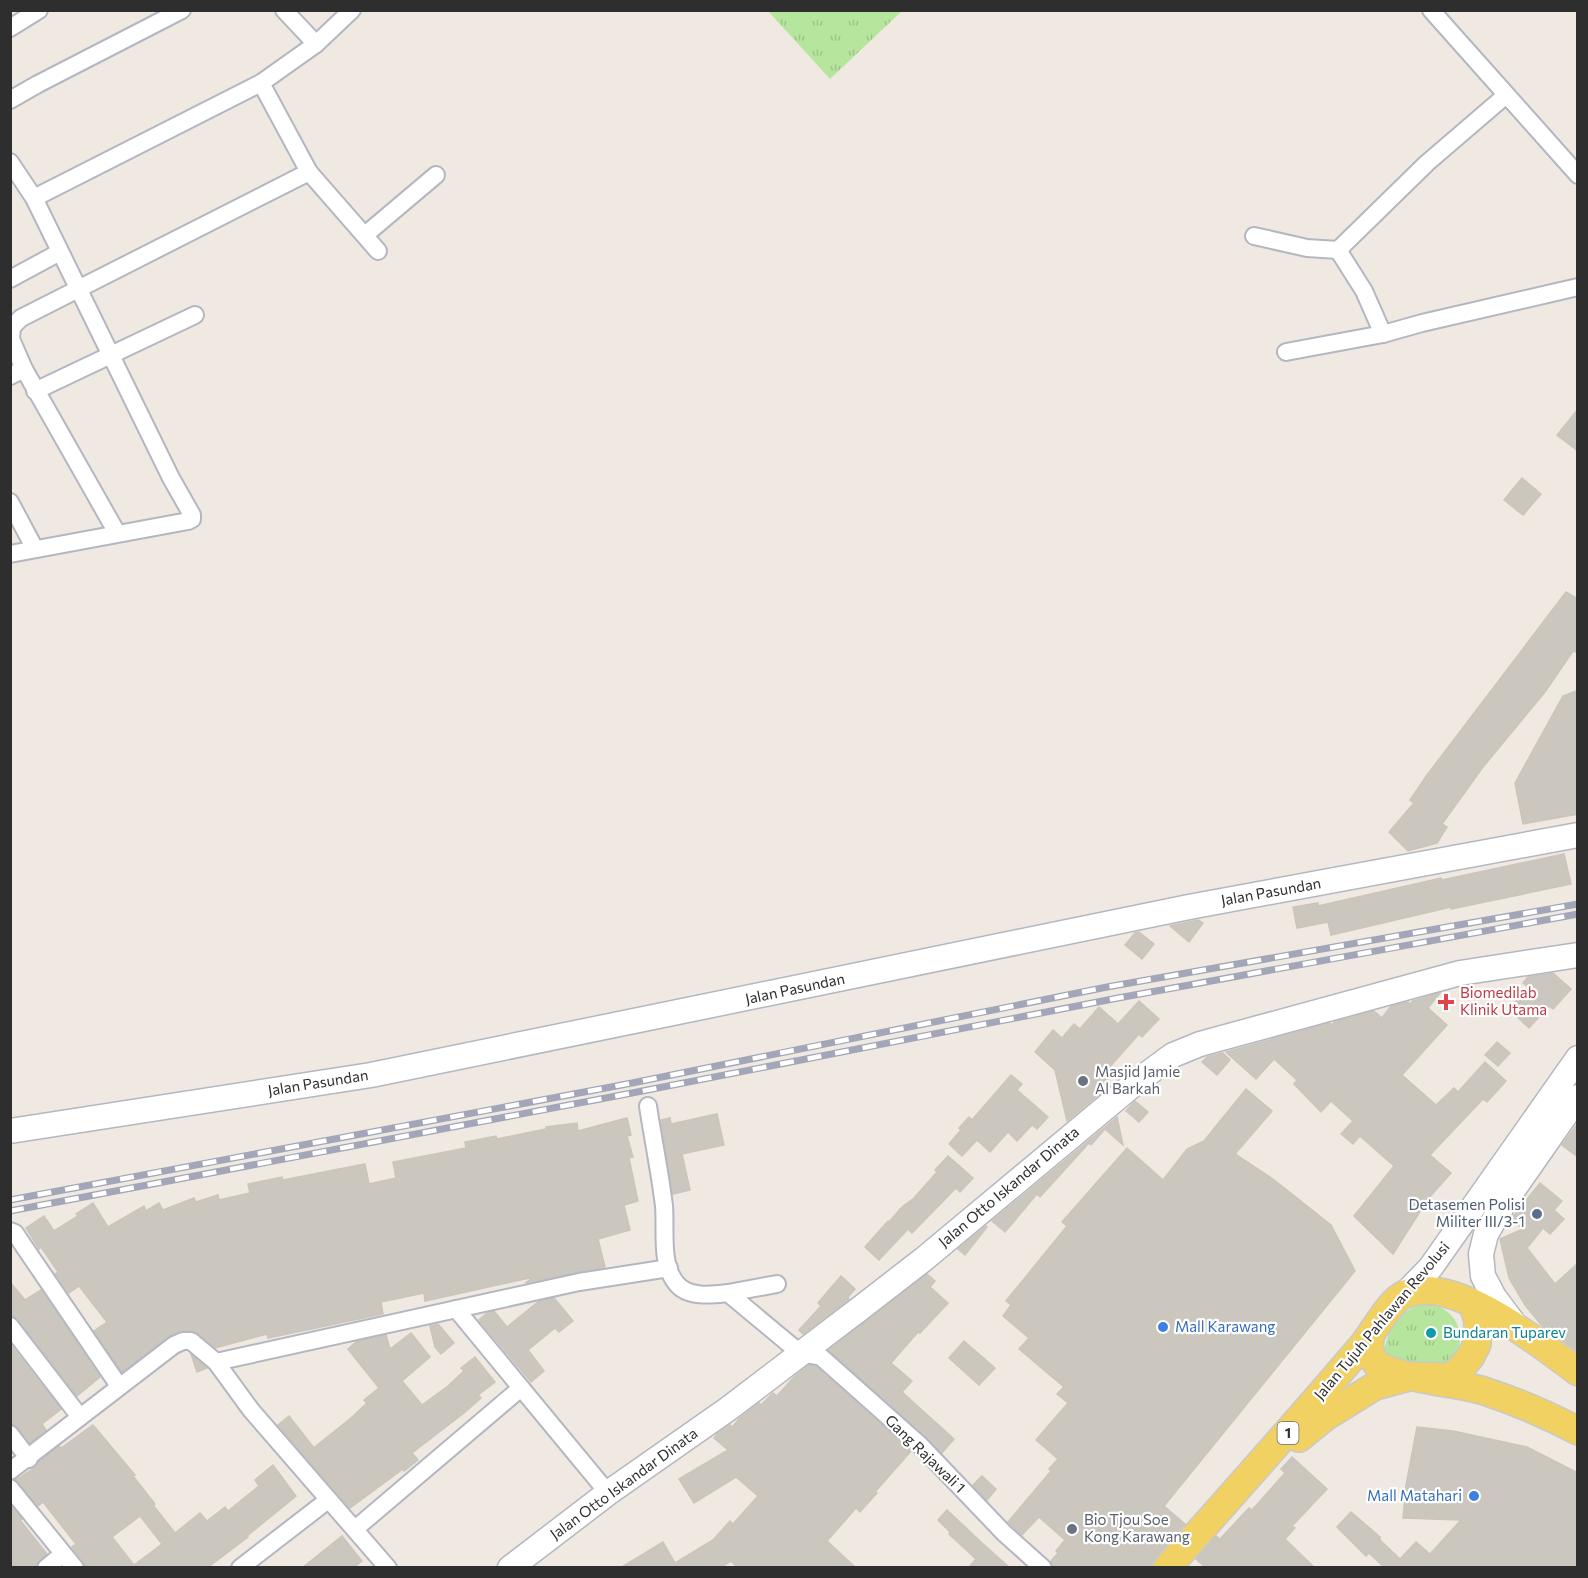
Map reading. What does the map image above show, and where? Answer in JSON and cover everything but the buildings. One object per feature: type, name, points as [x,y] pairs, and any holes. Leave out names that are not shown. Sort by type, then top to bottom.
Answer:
[{"type":"main road","points":[[1405,1294],[1436,1291],[1472,1303],[1515,1326],[1578,1372]]},
{"type":"main road","name":"Jalan Tujuh Pahlawan Revolusi","points":[[1167,1568],[1195,1525],[1282,1440],[1370,1337],[1384,1313],[1405,1294]]},
{"type":"main road","points":[[1370,1337],[1369,1351],[1376,1363],[1399,1374],[1448,1377],[1458,1372],[1477,1344],[1478,1320],[1472,1303]]},
{"type":"main road","name":"Jalan Tujuh Pahlawan Revolusi","points":[[1182,1568],[1287,1448],[1341,1406],[1375,1386],[1413,1376]]},
{"type":"main road","name":"1","points":[[1413,1376],[1482,1390],[1537,1409],[1578,1431]]},
{"type":"street","points":[[10,28],[39,10]]},
{"type":"street","points":[[10,100],[182,10]]},
{"type":"street","points":[[284,10],[316,44]]},
{"type":"street","points":[[34,198],[261,83],[316,44],[352,10]]},
{"type":"street","points":[[1431,10],[1505,96],[1578,175]]},
{"type":"street","points":[[261,83],[309,172],[378,251]]},
{"type":"street","points":[[1254,237],[1307,248],[1338,250],[1427,163],[1505,96]]},
{"type":"street","points":[[10,162],[34,198],[171,478],[192,514],[192,519],[188,521],[10,554]]},
{"type":"street","points":[[117,533],[35,391],[17,373],[10,339],[12,327],[21,318],[309,172]]},
{"type":"street","points":[[365,235],[436,175]]},
{"type":"street","points":[[1338,250],[1364,291],[1383,334]]},
{"type":"street","points":[[10,279],[60,252]]},
{"type":"street","points":[[1286,352],[1383,334],[1578,287]]},
{"type":"street","points":[[35,391],[195,315]]},
{"type":"street","points":[[10,501],[35,549]]},
{"type":"street","name":"Jalan Pasundan","points":[[10,1131],[371,1075],[1190,907],[1578,836]]},
{"type":"street","name":"Jalan Otto Iskandar Dinata","points":[[510,1568],[608,1493],[728,1409],[924,1259],[1135,1083],[1173,1055],[1200,1044],[1460,973],[1578,955]]},
{"type":"street","name":"Jalan Tujuh Pahlawan Revolusi","points":[[1405,1294],[1431,1267],[1578,1058]]},
{"type":"street","points":[[1515,1326],[1494,1297],[1483,1276],[1480,1254],[1486,1234],[1504,1203],[1578,1097]]},
{"type":"street","points":[[648,1106],[664,1207],[669,1268],[676,1283],[686,1292],[716,1294],[777,1284]]},
{"type":"street","points":[[10,1231],[15,1233],[119,1386]]},
{"type":"street","points":[[216,1362],[579,1282],[669,1268]]},
{"type":"street","points":[[1472,1303],[1479,1291],[1483,1276]]},
{"type":"street","points":[[728,1293],[800,1353]]},
{"type":"street","points":[[456,1309],[608,1493]]},
{"type":"street","points":[[10,1326],[80,1417]]},
{"type":"street","points":[[10,1471],[29,1459],[119,1386],[183,1341],[191,1341],[216,1362],[251,1410],[388,1568]]},
{"type":"street","name":"Gang Rajawali 1","points":[[800,1353],[821,1357],[920,1445],[1004,1533],[1043,1568]]},
{"type":"street","points":[[355,1529],[522,1388]]},
{"type":"street","points":[[10,1434],[29,1459]]},
{"type":"street","points":[[10,1488],[75,1568]]},
{"type":"street","points":[[240,1568],[328,1500]]},
{"type":"street","points":[[45,1568],[63,1554]]},
{"type":"green space","points":[[768,11],[902,11],[830,79]]},
{"type":"green space","points":[[1420,1304],[1435,1305],[1447,1311],[1455,1320],[1460,1342],[1457,1353],[1449,1362],[1438,1368],[1405,1370],[1384,1353],[1395,1323],[1406,1312]]},
{"type":"railway","points":[[10,1200],[632,1083],[1107,987],[1578,904]]},
{"type":"railway","points":[[10,1211],[1118,998],[1578,914]]},
{"type":"place","name":"Biomedilab Klinik Utama","points":[[1446,1002]]},
{"type":"place","name":"Masjid Jamie Al Barkah","points":[[1083,1081]]},
{"type":"place","name":"Detasemen Polisi Militer III/3-1","points":[[1537,1214]]},
{"type":"place","name":"Mall Karawang","points":[[1163,1327]]},
{"type":"place","name":"Bundaran Tuparev","points":[[1431,1333]]},
{"type":"place","name":"Mall Matahari","points":[[1474,1496]]},
{"type":"place","name":"Bio Tjou Soe Kong Karawang","points":[[1072,1529]]}]
